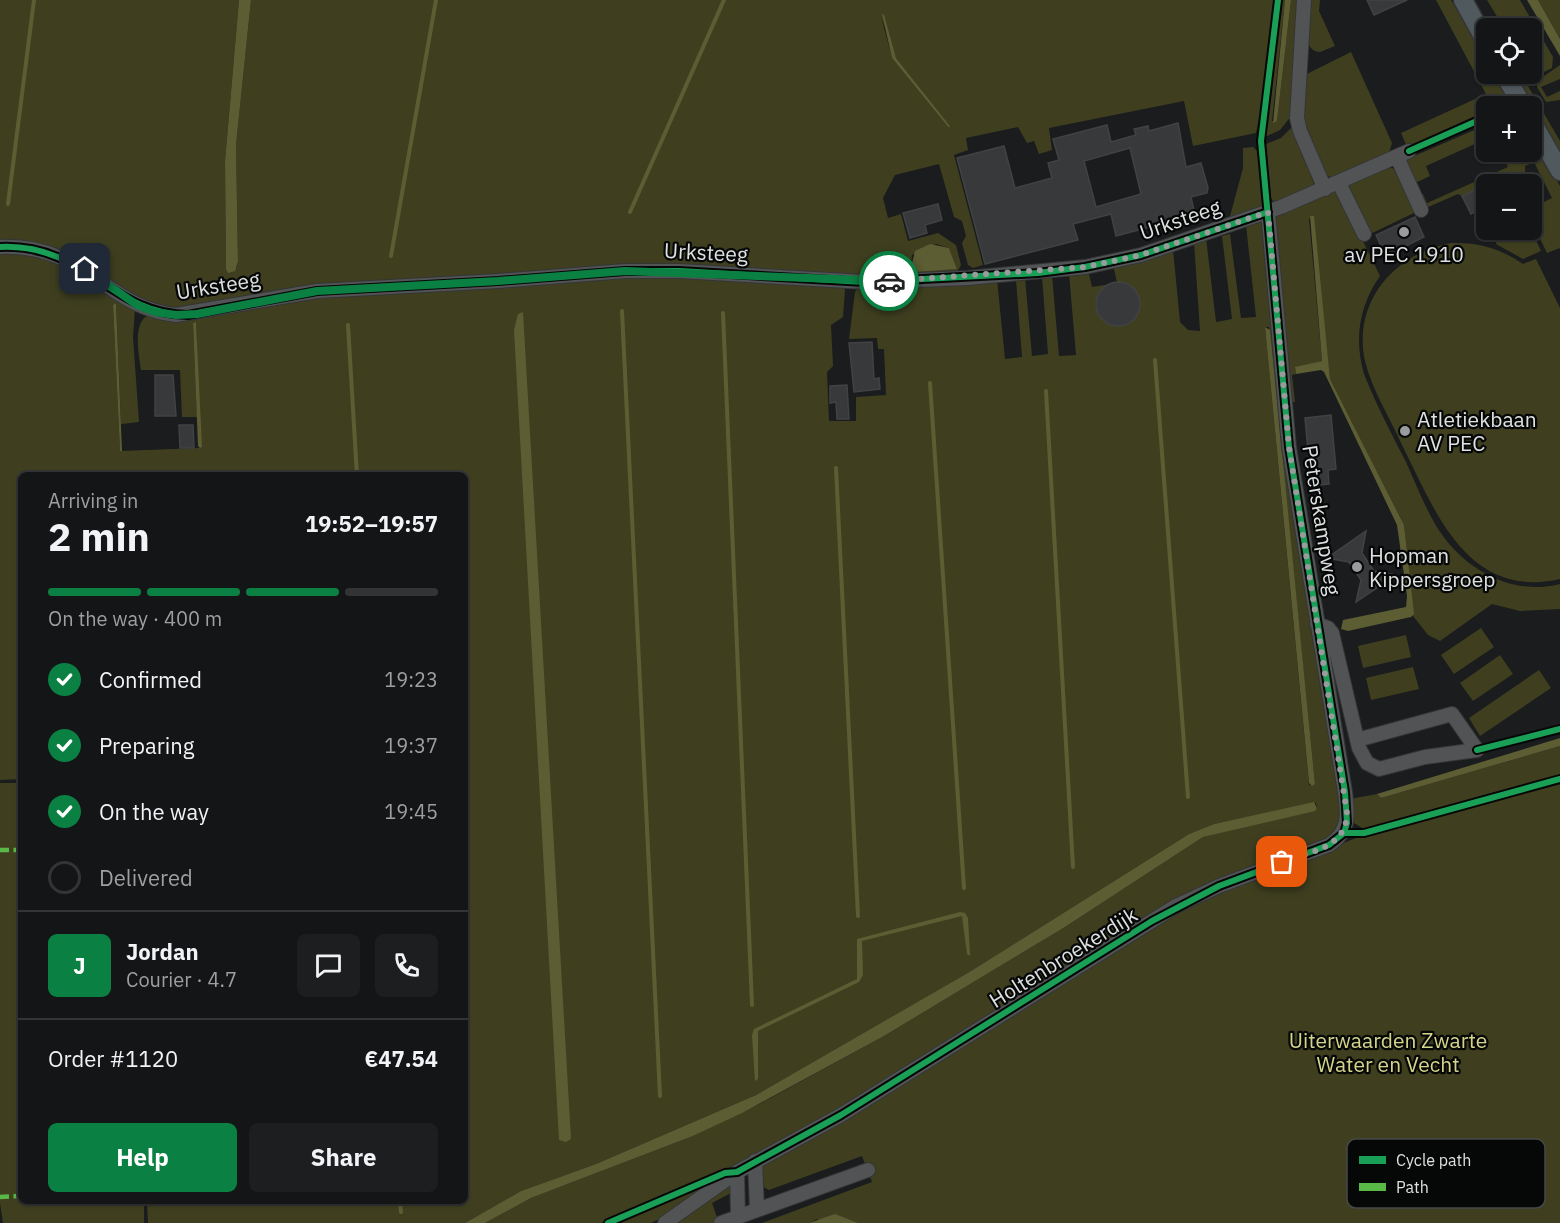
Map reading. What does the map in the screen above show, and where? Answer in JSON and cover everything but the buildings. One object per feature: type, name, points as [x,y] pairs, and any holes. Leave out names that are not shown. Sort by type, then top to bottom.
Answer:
[{"type":"main road","points":[[1463,0],[1476,24]]},
{"type":"main road","points":[[1542,140],[1560,171]]},
{"type":"street","points":[[1304,0],[1297,118],[1325,189]]},
{"type":"street","name":"Urksteeg","points":[[0,247],[29,247],[53,253],[85,269],[146,309],[166,314],[188,315],[317,291],[625,271],[709,272],[858,282],[1038,273],[1085,267],[1141,255],[1268,212],[1403,154],[1421,210]]},
{"type":"street","points":[[1339,183],[1364,234]]},
{"type":"street","name":"Peterskampweg","points":[[1268,212],[1289,447],[1346,802],[1347,823],[1344,833]]},
{"type":"street","points":[[1317,624],[1328,628],[1332,633],[1357,740],[1364,759],[1371,766],[1379,768],[1425,757],[1477,750],[1452,714],[1357,740]]},
{"type":"street","name":"Holtenbroekerdijk","points":[[665,1223],[737,1172],[850,1110],[1176,906],[1219,886],[1329,845],[1344,833]]},
{"type":"street","points":[[755,1161],[758,1210]]},
{"type":"street","points":[[737,1172],[730,1221],[868,1170]]},
{"type":"green space","points":[[0,0],[239,0],[225,161],[226,269],[237,267],[238,262],[236,145],[251,0],[1274,0],[1265,92],[1256,133],[1193,146],[1184,101],[1049,128],[1052,150],[1039,154],[1034,141],[1027,143],[1018,127],[966,138],[968,150],[954,155],[983,265],[973,268],[968,265],[962,243],[966,236],[962,221],[954,217],[939,164],[895,175],[883,198],[888,218],[901,214],[908,241],[938,233],[956,245],[961,265],[957,272],[894,278],[709,269],[370,285],[188,312],[146,306],[87,267],[0,244]],"holes":[[[881,16],[896,58],[950,126],[949,128],[892,58]],[[936,244],[949,248],[957,269],[900,271],[911,267],[912,255]]]},
{"type":"green space","points":[[1281,0],[1285,0],[1272,121],[1277,121],[1291,0],[1298,0],[1292,115],[1280,130],[1265,137]]},
{"type":"green space","points":[[1310,0],[1320,0],[1319,11],[1335,46],[1320,52],[1313,50],[1307,39],[1306,23]]},
{"type":"green space","points":[[1436,0],[1451,0],[1476,42],[1476,75]]},
{"type":"green space","points":[[1487,0],[1520,0],[1530,18],[1498,18]]},
{"type":"green space","points":[[1538,0],[1560,0],[1560,39]]},
{"type":"green space","points":[[1542,38],[1553,57],[1552,68],[1542,73]]},
{"type":"green space","points":[[1351,52],[1392,143],[1389,153],[1334,179],[1326,175],[1305,122],[1303,76]]},
{"type":"green space","points":[[1560,65],[1560,79],[1541,87],[1547,97],[1560,91],[1560,100],[1546,102],[1537,87],[1537,84],[1542,84],[1542,78]]},
{"type":"green space","points":[[1481,84],[1501,84],[1508,96],[1482,96],[1486,94]]},
{"type":"green space","points":[[1518,84],[1527,84],[1534,96],[1525,96]]},
{"type":"green space","points":[[1476,99],[1476,116],[1407,147],[1401,133]]},
{"type":"green space","points":[[1542,110],[1560,141],[1560,158],[1542,126]]},
{"type":"green space","points":[[1294,125],[1314,184],[1313,188],[1275,204],[1271,198],[1266,144],[1281,138]]},
{"type":"green space","points":[[1476,129],[1476,144],[1426,166],[1430,176],[1415,183],[1405,160]]},
{"type":"green space","points":[[1253,147],[1257,151],[1264,207],[1229,220],[1243,168],[1243,148]]},
{"type":"green space","points":[[1542,154],[1560,186],[1560,248],[1547,253],[1541,240],[1542,203],[1552,198],[1534,162],[1542,162]]},
{"type":"green space","points":[[1506,162],[1534,162],[1525,166],[1525,172],[1522,174],[1492,174],[1508,167]]},
{"type":"green space","points":[[1382,169],[1396,170],[1416,212],[1368,235],[1347,191],[1350,184]]},
{"type":"green space","points":[[1476,181],[1476,189],[1426,208],[1420,195],[1423,194],[1427,203]]},
{"type":"green space","points":[[1334,191],[1340,194],[1380,276],[1367,299],[1360,323],[1359,348],[1364,374],[1432,519],[1454,549],[1466,560],[1494,578],[1526,587],[1560,584],[1560,609],[1520,611],[1492,604],[1440,641],[1428,635],[1413,616],[1404,525],[1330,379],[1312,216],[1309,219],[1322,361],[1295,368],[1296,374],[1292,375],[1295,402],[1291,402],[1274,219],[1278,214]]},
{"type":"green space","points":[[1259,220],[1263,222],[1344,813],[1332,840],[1248,871],[754,1159],[601,1223],[485,1223],[531,1198],[693,1136],[769,1099],[884,1036],[1065,927],[1203,837],[1317,808],[1316,803],[1214,824],[1189,834],[971,971],[756,1095],[596,1164],[521,1191],[465,1223],[148,1223],[147,1204],[468,1204],[468,472],[18,472],[18,779],[0,780],[0,250],[41,253],[135,308],[133,337],[139,422],[121,424],[116,303],[113,305],[120,451],[200,448],[196,322],[193,323],[197,417],[182,417],[180,370],[141,370],[138,332],[143,319],[148,315],[294,297],[625,274],[841,284],[845,290],[843,317],[831,325],[833,366],[827,372],[829,421],[856,421],[856,397],[886,395],[884,349],[878,349],[877,338],[849,339],[855,292],[858,288],[997,279],[1005,359],[1022,357],[1016,280],[1025,278],[1032,356],[1048,354],[1042,277],[1052,275],[1059,356],[1076,355],[1069,273],[1088,270],[1092,287],[1111,284],[1102,291],[1097,300],[1097,308],[1100,316],[1106,322],[1113,325],[1123,324],[1133,319],[1139,300],[1134,289],[1117,282],[1113,265],[1173,249],[1180,322],[1188,330],[1200,331],[1194,242],[1206,238],[1216,322],[1232,319],[1222,236],[1230,234],[1241,318],[1256,317],[1246,225]],"holes":[[[1265,327],[1269,327],[1315,784],[1309,785]]]},
{"type":"green space","points":[[1497,240],[1536,240],[1541,251],[1523,259],[1496,244]]},
{"type":"green space","points":[[1451,243],[1489,248],[1506,254],[1523,264],[1536,259],[1560,308],[1560,579],[1528,582],[1501,576],[1478,563],[1458,545],[1428,497],[1368,372],[1363,339],[1365,319],[1372,300],[1382,284],[1412,257]]},
{"type":"green space","points":[[1481,628],[1494,647],[1454,674],[1441,655]]},
{"type":"green space","points":[[1406,635],[1411,657],[1363,668],[1358,646]]},
{"type":"green space","points":[[1500,655],[1513,674],[1473,701],[1460,683]]},
{"type":"green space","points":[[1413,667],[1419,689],[1371,700],[1366,678]]},
{"type":"green space","points":[[1539,670],[1551,688],[1480,736],[1469,718]]},
{"type":"green space","points":[[1560,746],[1560,775],[1364,829],[1354,823],[1350,799],[1377,794],[1381,798]]},
{"type":"green space","name":"Uiterwaarden Zwarte Water en Vecht","points":[[1560,782],[1560,1223],[822,1223],[817,1219],[809,1223],[762,1223],[872,1182],[862,1156],[769,1190],[763,1187],[759,1165],[1178,909],[1361,836]]},
{"type":"green space","points":[[0,783],[18,783],[18,1204],[144,1204],[144,1223],[3,1223],[0,1203]]},
{"type":"green space","points":[[715,1180],[665,1216],[651,1223],[616,1223]]},
{"type":"green space","points":[[731,1180],[731,1193],[712,1203],[719,1223],[673,1223]]},
{"type":"shaded area","points":[[239,0],[251,0],[236,145],[238,262],[235,271],[228,273],[226,269],[225,161]]},
{"type":"shaded area","points":[[1285,0],[1291,0],[1277,121],[1273,123]]},
{"type":"shaded area","points":[[1527,0],[1538,0],[1560,39],[1560,56],[1542,25],[1542,18],[1538,18]]},
{"type":"shaded area","points":[[882,14],[896,58],[950,126],[949,128],[892,58]]},
{"type":"shaded area","points":[[1310,216],[1314,216],[1330,379],[1404,525],[1414,614],[1411,617],[1348,631],[1341,629],[1343,620],[1406,607],[1407,596],[1397,525],[1324,372],[1321,370],[1296,374],[1295,367],[1322,361]]},
{"type":"shaded area","points":[[930,244],[949,248],[957,269],[901,273],[901,270],[911,267],[915,251]]},
{"type":"shaded area","points":[[116,303],[122,451],[120,451],[113,305]]},
{"type":"shaded area","points":[[523,312],[571,1139],[566,1142],[559,1140],[514,330],[518,314]]},
{"type":"shaded area","points":[[196,322],[202,447],[200,448],[198,446],[193,323]]},
{"type":"shaded area","points":[[1265,327],[1270,330],[1315,784],[1312,786],[1309,783]]},
{"type":"shaded area","points":[[1560,738],[1560,746],[1381,798],[1377,794]]},
{"type":"shaded area","points":[[1314,802],[1317,808],[1315,811],[1203,837],[1065,927],[884,1036],[742,1113],[693,1136],[531,1198],[485,1223],[465,1223],[521,1191],[596,1164],[756,1095],[971,971],[1189,834],[1214,824]]},
{"type":"shaded area","points":[[960,912],[965,913],[968,918],[970,956],[967,954],[962,916],[862,941],[863,975],[859,982],[758,1031],[758,1079],[755,1081],[752,1035],[754,1029],[857,979],[857,939]]},
{"type":"shaded area","points":[[835,1214],[858,1223],[809,1223]]},
{"type":"waterway","points":[[8,204],[34,0]]},
{"type":"waterway","points":[[391,256],[436,0]]},
{"type":"waterway","points":[[630,212],[724,0]]},
{"type":"waterway","points":[[622,311],[660,1096]]},
{"type":"waterway","points":[[723,313],[752,1005]]},
{"type":"waterway","points":[[348,325],[357,472]]},
{"type":"waterway","points":[[1155,360],[1188,797]]},
{"type":"waterway","points":[[930,383],[964,888]]},
{"type":"waterway","points":[[1046,391],[1073,867]]},
{"type":"waterway","points":[[836,468],[858,916]]},
{"type":"waterway","points":[[400,1204],[401,1212]]},
{"type":"marked path","points":[[0,850],[18,850]]},
{"type":"marked path","points":[[0,1197],[18,1196]]},
{"type":"cycle path","points":[[1278,0],[1261,141],[1289,447],[1345,792],[1347,823],[1344,833]]},
{"type":"cycle path","points":[[1409,151],[1476,121]]},
{"type":"cycle path","points":[[0,247],[30,249],[55,256],[138,304],[161,312],[188,315],[317,291],[625,271],[679,271],[865,282],[1038,273],[1085,267],[1141,255],[1268,212]]},
{"type":"cycle path","points":[[1477,750],[1560,729]]},
{"type":"cycle path","points":[[608,1223],[725,1173],[737,1172],[841,1115],[1152,921],[1219,886],[1329,845],[1344,833],[1364,833],[1560,779]]},
{"type":"way so far","points":[[889,281],[1038,273],[1085,267],[1141,255],[1268,212],[1289,447],[1347,813],[1344,833],[1336,840],[1329,845],[1282,862]]},
{"type":"place","name":"av PEC 1910","points":[[1404,232]]},
{"type":"place","name":"Atletiekbaan AV PEC","points":[[1405,431]]},
{"type":"place","name":"Hopman Kippersgroep","points":[[1357,567]]},
{"type":"route","points":[[85,269],[137,305],[155,312],[176,315],[197,314],[317,291],[498,281],[601,272],[652,270],[827,281],[889,281]]}]
